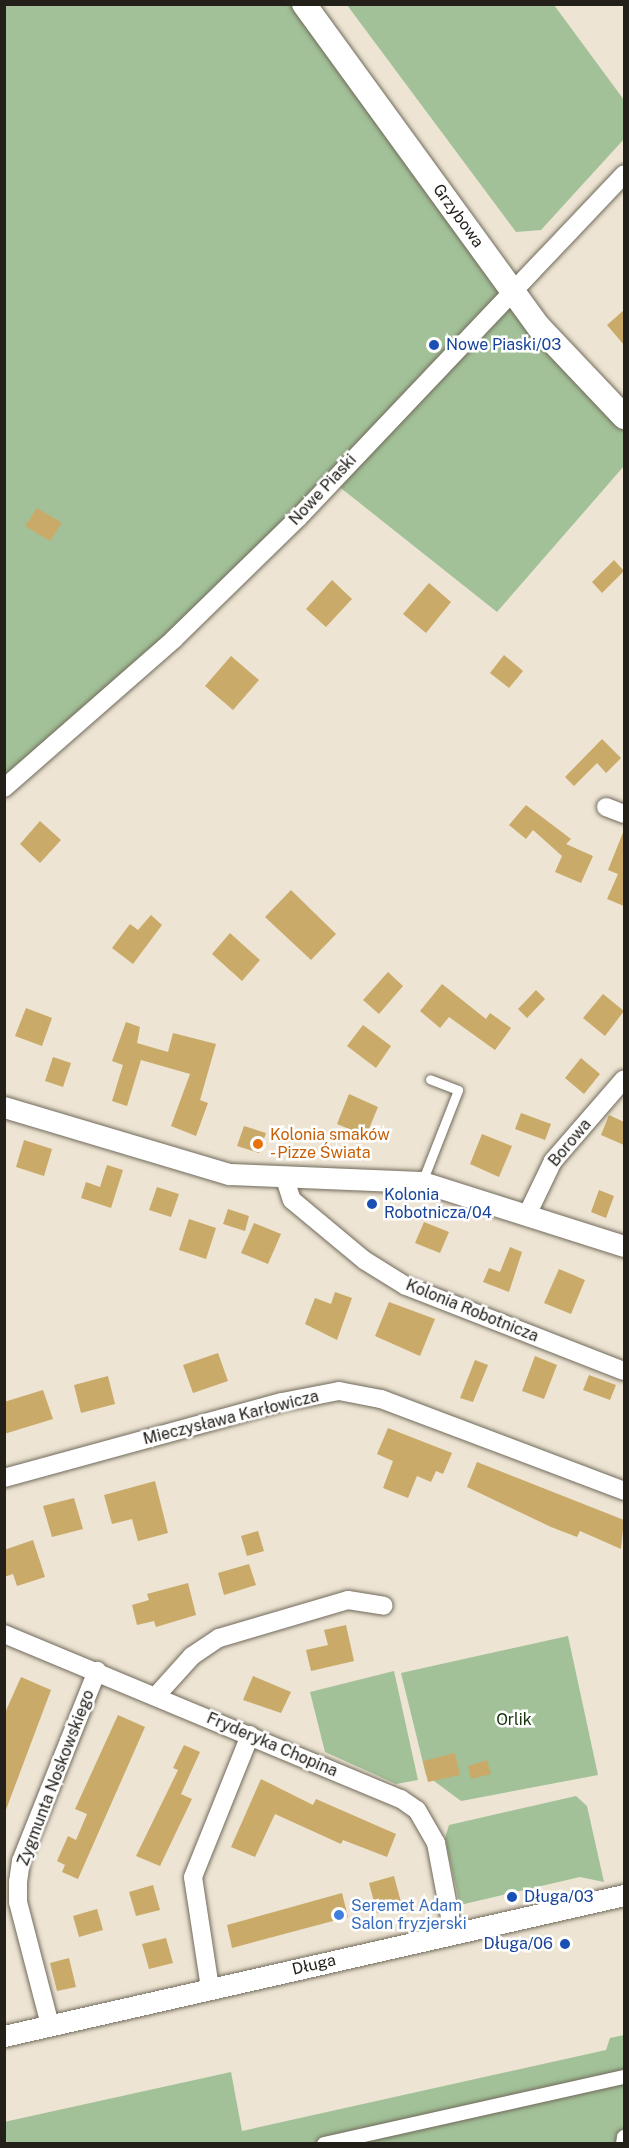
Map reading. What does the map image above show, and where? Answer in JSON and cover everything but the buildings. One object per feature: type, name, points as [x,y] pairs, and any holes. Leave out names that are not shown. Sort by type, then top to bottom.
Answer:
[{"type":"main road","name":"Grzybowa","points":[[304,4],[513,293],[546,335],[624,417]]},
{"type":"street","name":"Nowe Piaski","points":[[4,788],[137,673],[240,574],[513,293],[624,174]]},
{"type":"street","points":[[606,807],[624,814]]},
{"type":"street","name":"Borowa","points":[[528,1215],[549,1167],[624,1079]]},
{"type":"street","points":[[4,1107],[214,1171],[285,1179],[373,1177],[422,1182],[624,1246]]},
{"type":"street","name":"Kolonia Robotnicza","points":[[285,1179],[292,1200],[364,1260],[406,1286],[624,1371]]},
{"type":"street","name":"Mieczysława Karłowicza","points":[[4,1478],[282,1402],[348,1391],[624,1491]]},
{"type":"street","points":[[156,1696],[192,1656],[219,1638],[348,1600],[384,1606]]},
{"type":"street","name":"Fryderyka Chopina","points":[[4,1634],[401,1799],[417,1810],[436,1843],[453,1933]]},
{"type":"street","name":"Zygmunta Noskowskiego","points":[[50,2025],[21,1912],[18,1882],[21,1861],[97,1671]]},
{"type":"street","points":[[210,1988],[193,1876],[250,1735]]},
{"type":"street","name":"Długa","points":[[4,2036],[624,1895]]},
{"type":"street","points":[[324,2144],[624,2077]]},
{"type":"street","points":[[623,2144],[624,2137]]},
{"type":"lane","points":[[422,1182],[458,1090],[430,1079]]},
{"type":"green space","points":[[5,5],[304,5],[447,200],[624,417],[624,466],[497,612],[332,481],[5,788]]},
{"type":"green space","points":[[347,5],[554,5],[624,100],[624,139],[541,230],[516,232]]},
{"type":"green space","name":"Orlik","points":[[568,1636],[598,1775],[461,1801],[426,1775],[401,1673]]},
{"type":"green space","points":[[394,1671],[418,1780],[396,1784],[325,1752],[310,1692]]},
{"type":"green space","points":[[576,1796],[587,1806],[604,1882],[580,1877],[460,1905],[445,1838],[449,1825]]},
{"type":"green space","points":[[624,2035],[624,2143],[7,2144],[5,2135],[4,2122],[231,2072],[242,2131],[606,2050],[610,2038]]},
{"type":"place","name":"Nowe Piaski/03","points":[[434,345]]},
{"type":"place","name":"Kolonia smaków - Pizze Świata","points":[[258,1144]]},
{"type":"place","name":"Kolonia Robotnicza/04","points":[[372,1204]]},
{"type":"place","name":"Długa/03","points":[[512,1897]]},
{"type":"place","name":"Seremet Adam Salon fryzjerski","points":[[339,1915]]},
{"type":"place","name":"Długa/06","points":[[565,1944]]}]
